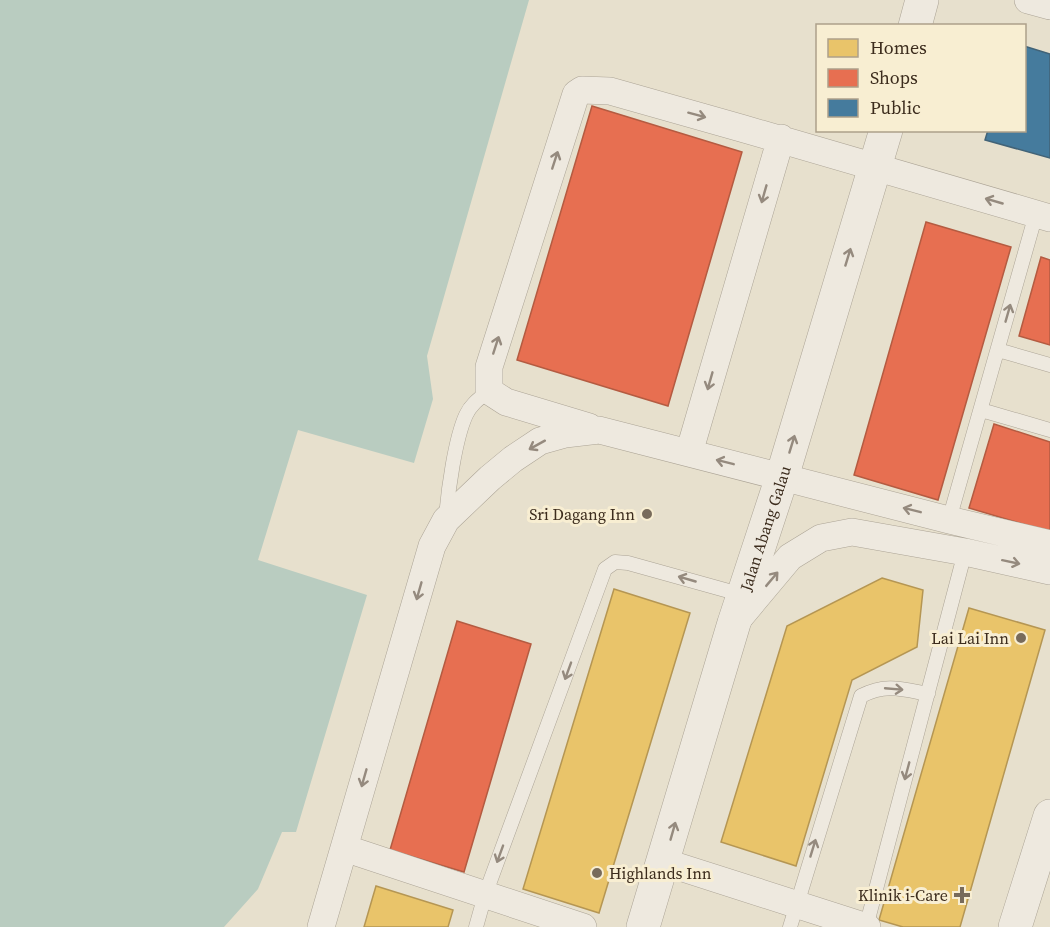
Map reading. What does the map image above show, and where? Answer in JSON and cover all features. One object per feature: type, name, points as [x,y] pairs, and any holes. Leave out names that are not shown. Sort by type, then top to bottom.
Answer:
[{"type":"street","points":[[916,24],[922,0]]},
{"type":"street","points":[[1028,0],[1050,6]]},
{"type":"street","points":[[1043,216],[875,168],[781,138],[610,92],[585,89],[576,94],[489,367],[489,391],[506,402],[599,430],[1050,544]]},
{"type":"street","name":"Jalan Abang Galau","points":[[643,927],[885,132]]},
{"type":"street","points":[[689,453],[781,138]]},
{"type":"street","points":[[321,927],[432,546],[446,520],[490,478],[540,441],[565,434],[599,430]]},
{"type":"street","points":[[739,609],[790,557],[821,538],[852,532],[965,552],[1050,571]]},
{"type":"street","points":[[1015,927],[1050,816]]},
{"type":"street","points":[[344,848],[583,927]]},
{"type":"street","points":[[664,862],[793,916],[866,927]]},
{"type":"lane","points":[[949,520],[998,350],[1043,216]]},
{"type":"lane","points":[[998,350],[1050,365]]},
{"type":"lane","points":[[446,520],[454,462],[466,414],[475,402],[489,391]]},
{"type":"lane","points":[[981,410],[1050,430]]},
{"type":"lane","points":[[866,927],[965,552]]},
{"type":"lane","points":[[476,927],[485,895],[605,569],[615,562],[628,563],[739,609]]},
{"type":"lane","points":[[793,916],[861,696],[877,688],[892,687],[928,694]]},
{"type":"shaded area","points":[[0,0],[529,0],[427,356],[433,399],[414,463],[298,430],[258,560],[367,595],[296,832],[282,832],[258,889],[224,927],[0,927]]},
{"type":"building: Homes","points":[[882,578],[923,590],[917,647],[852,680],[796,866],[721,842],[787,626]]},
{"type":"building: Homes","points":[[614,589],[690,613],[599,913],[523,889]]},
{"type":"building: Homes","points":[[969,608],[1045,630],[960,927],[903,927],[879,920]]},
{"type":"building: Homes","points":[[376,886],[453,910],[448,927],[364,927]]},
{"type":"building: Shops","points":[[592,106],[742,152],[668,406],[517,360]]},
{"type":"building: Shops","points":[[926,222],[1011,247],[938,500],[854,475]]},
{"type":"building: Shops","points":[[1041,257],[1050,260],[1050,345],[1019,336]]},
{"type":"building: Shops","points":[[994,424],[1050,442],[1050,532],[969,508]]},
{"type":"building: Shops","points":[[457,621],[531,644],[464,872],[390,850]]},
{"type":"building: Public","points":[[1026,47],[1050,54],[1050,158],[985,140],[987,132],[1026,132]]},
{"type":"place","name":"Sri Dagang Inn","points":[[647,514]]},
{"type":"place","name":"Lai Lai Inn","points":[[1021,638]]},
{"type":"place","name":"Highlands Inn","points":[[597,873]]},
{"type":"place","name":"Klinik i-Care","points":[[962,895]]}]
